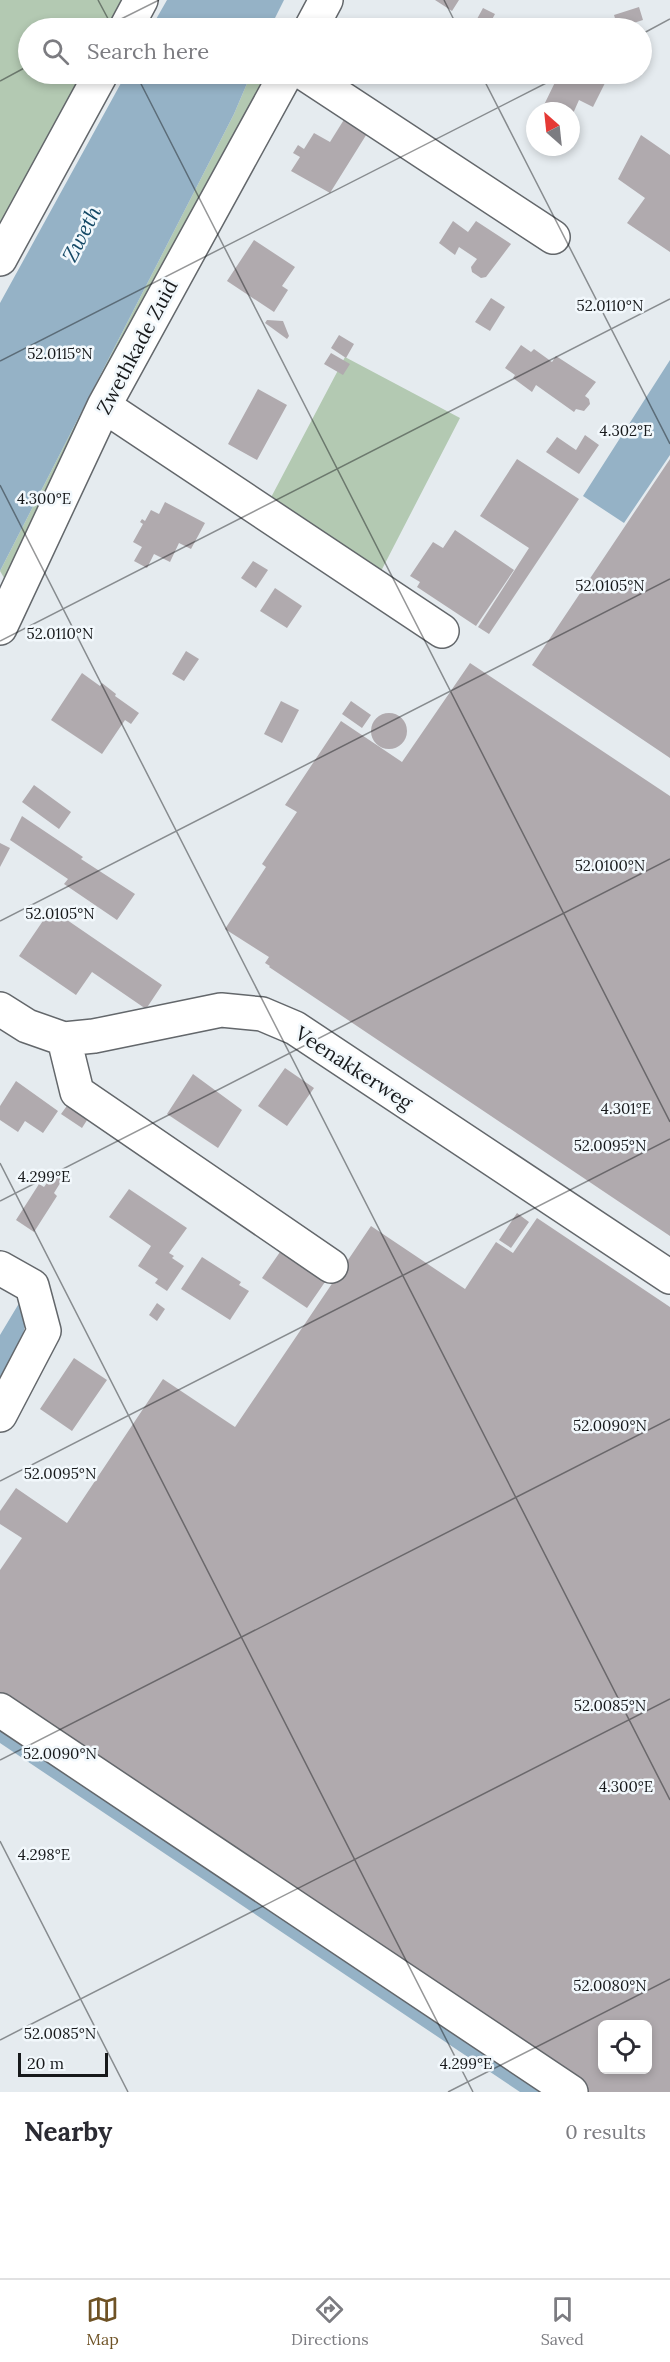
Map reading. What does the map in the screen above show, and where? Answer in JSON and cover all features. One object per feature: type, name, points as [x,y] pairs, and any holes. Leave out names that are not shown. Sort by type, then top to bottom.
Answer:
[{"type":"street","points":[[131,18],[141,0]]},
{"type":"street","points":[[316,18],[326,0]]},
{"type":"street","points":[[0,259],[96,84]]},
{"type":"street","name":"Zwethkade Zuid","points":[[0,628],[104,406],[281,84]]},
{"type":"street","points":[[320,84],[553,237]]},
{"type":"street","points":[[104,406],[442,631]]},
{"type":"street","name":"Veenakkerweg","points":[[0,1009],[27,1026],[64,1039],[94,1036],[221,1010],[269,1017],[295,1028],[670,1277]]},
{"type":"street","points":[[64,1039],[77,1092],[331,1266]]},
{"type":"street","points":[[0,1268],[32,1286],[44,1330],[0,1416]]},
{"type":"street","points":[[0,1710],[571,2092]]},
{"type":"green space","points":[[0,0],[123,0],[113,18],[18,18],[18,84],[79,84],[0,229]]},
{"type":"green space","points":[[247,84],[273,84],[17,600],[0,571],[234,114]]},
{"type":"green space","points":[[345,357],[460,418],[378,577],[267,505]]},
{"type":"water","points":[[167,0],[284,0],[275,18],[157,18]]},
{"type":"water","name":"Zweth","points":[[120,84],[247,84],[234,114],[0,571],[0,303]]},
{"type":"water","points":[[670,360],[670,455],[624,523],[583,496]]},
{"type":"water","points":[[21,1300],[27,1316],[16,1367],[0,1398],[0,1335]]},
{"type":"water","points":[[0,1725],[549,2092],[520,2092],[0,1743]]},
{"type":"building","points":[[435,0],[459,0],[452,11]]},
{"type":"building","points":[[639,7],[642,18],[615,18],[614,15]]},
{"type":"building","points":[[483,8],[495,14],[493,18],[478,18]]},
{"type":"building","points":[[554,84],[604,84],[593,107],[579,100],[578,102],[545,102]]},
{"type":"building","points":[[345,118],[368,132],[330,193],[291,171],[300,157],[293,153],[298,145],[304,149],[314,133],[330,142]]},
{"type":"building","points":[[641,135],[670,155],[670,252],[627,223],[645,198],[618,179]]},
{"type":"building","points":[[453,221],[468,232],[476,221],[511,244],[486,277],[481,278],[472,272],[471,267],[477,259],[459,247],[455,255],[439,243]]},
{"type":"building","points":[[254,240],[295,267],[282,286],[288,290],[274,312],[227,281]]},
{"type":"building","points":[[491,298],[505,307],[490,331],[475,322]]},
{"type":"building","points":[[267,320],[283,321],[289,336],[287,339],[265,323]]},
{"type":"building","points":[[339,335],[354,344],[346,358],[331,348]]},
{"type":"building","points":[[521,345],[531,352],[534,349],[552,362],[556,356],[596,382],[585,396],[589,399],[590,404],[584,411],[576,409],[574,412],[536,385],[532,392],[513,378],[515,375],[505,368]]},
{"type":"building","points":[[331,353],[350,364],[343,375],[324,364]]},
{"type":"building","points":[[258,389],[287,405],[257,460],[228,444]]},
{"type":"building","points":[[585,435],[599,445],[579,474],[546,452],[557,437],[576,450]]},
{"type":"building","points":[[517,459],[579,499],[489,634],[478,627],[529,548],[480,516]]},
{"type":"building","points":[[670,459],[670,758],[532,665]]},
{"type":"building","points":[[165,502],[205,523],[191,549],[179,543],[170,562],[154,554],[147,568],[134,561],[142,547],[133,542],[143,524],[140,522],[142,519],[145,521],[151,510],[159,514]]},
{"type":"building","points":[[455,530],[514,570],[476,626],[417,587],[420,582],[410,576],[433,542],[443,548]]},
{"type":"building","points":[[253,561],[268,570],[256,588],[241,578]]},
{"type":"building","points":[[275,588],[302,606],[287,628],[260,611]]},
{"type":"building","points":[[186,651],[199,659],[184,681],[172,674]]},
{"type":"building","points":[[470,663],[670,796],[670,1236],[269,967],[265,963],[269,957],[225,929],[266,867],[262,864],[297,812],[285,805],[341,721],[402,762]]},
{"type":"building","points":[[82,673],[100,686],[102,683],[116,694],[115,696],[139,713],[131,724],[125,720],[102,754],[51,720]]},
{"type":"building","points":[[281,701],[299,710],[282,743],[264,734]]},
{"type":"building","points":[[351,701],[371,715],[362,728],[342,714]]},
{"type":"building","points":[[389,713],[402,718],[407,731],[402,744],[389,749],[376,744],[371,731],[376,718]]},
{"type":"building","points":[[34,785],[71,812],[59,829],[22,802]]},
{"type":"building","points":[[22,816],[83,857],[81,859],[135,894],[117,920],[64,884],[68,879],[10,840]]},
{"type":"building","points":[[0,843],[10,848],[0,867]]},
{"type":"building","points":[[51,909],[162,985],[146,1009],[92,972],[76,995],[19,956]]},
{"type":"building","points":[[285,1068],[314,1088],[287,1126],[258,1106]]},
{"type":"building","points":[[193,1074],[242,1110],[218,1148],[167,1114]]},
{"type":"building","points":[[16,1081],[58,1111],[43,1133],[25,1121],[18,1132],[0,1120],[0,1106]]},
{"type":"building","points":[[69,1103],[89,1117],[82,1128],[61,1114]]},
{"type":"building","points":[[53,1174],[62,1180],[54,1193],[57,1196],[34,1232],[16,1220],[39,1184],[44,1187]]},
{"type":"building","points":[[129,1189],[187,1228],[169,1253],[174,1256],[172,1258],[184,1266],[167,1291],[155,1283],[158,1279],[138,1266],[151,1246],[109,1217]]},
{"type":"building","points":[[517,1213],[529,1222],[511,1248],[499,1240]]},
{"type":"building","points":[[537,1218],[670,1307],[670,2092],[583,2092],[0,1699],[0,1570],[22,1538],[0,1524],[0,1511],[16,1488],[67,1523],[163,1379],[235,1427],[371,1226],[465,1289],[496,1242],[513,1253]]},
{"type":"building","points":[[280,1252],[325,1282],[307,1308],[262,1278]]},
{"type":"building","points":[[202,1257],[241,1282],[239,1285],[249,1291],[230,1320],[181,1289]]},
{"type":"building","points":[[157,1303],[165,1309],[157,1321],[149,1315]]},
{"type":"building","points":[[74,1358],[107,1380],[72,1431],[40,1409]]}]
